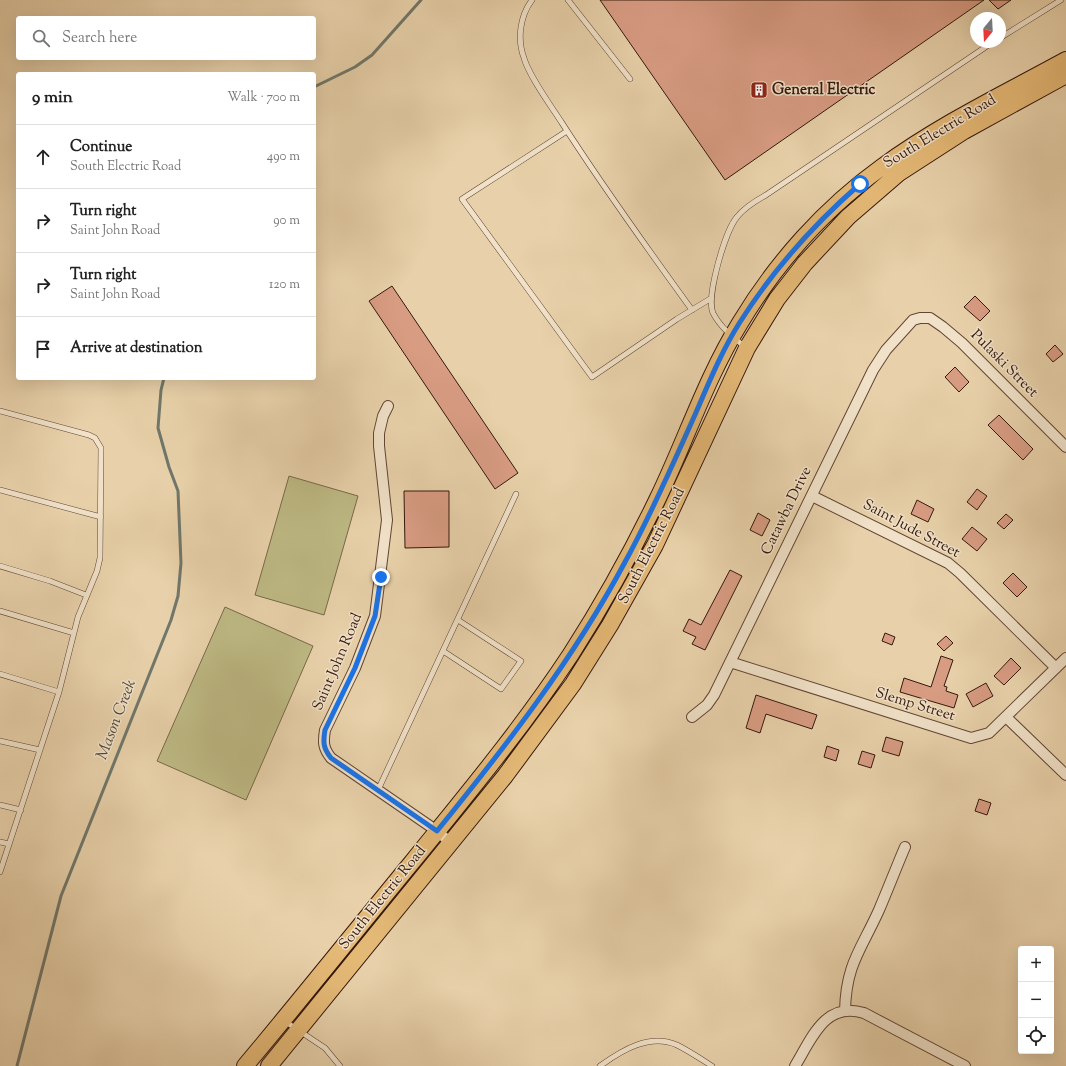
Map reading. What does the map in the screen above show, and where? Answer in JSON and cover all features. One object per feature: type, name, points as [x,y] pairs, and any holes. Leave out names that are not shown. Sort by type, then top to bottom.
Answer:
[{"type":"main road","name":"South Electric Road","points":[[244,1066],[284,1020],[501,752],[542,698],[607,595],[658,497],[716,367],[732,336],[764,286],[786,257],[832,209],[882,166],[923,139],[1066,60]]},
{"type":"main road","name":"South Electric Road","points":[[269,1066],[451,843],[546,723],[610,625],[655,545],[747,348],[777,299],[805,263],[822,243],[870,197],[930,152],[964,131],[1066,75]]},
{"type":"street","name":"Pulaski Street","points":[[913,320],[930,318],[943,327],[962,343],[1066,447]]},
{"type":"street","name":"Catawba Drive","points":[[692,717],[707,705],[714,695],[873,370],[886,350],[913,320]]},
{"type":"street","name":"Saint John Road","points":[[388,406],[382,416],[379,433],[387,520],[375,616],[355,668],[325,730],[323,741],[324,749],[331,758],[437,831],[451,843]]},
{"type":"street","name":"Saint Jude Street","points":[[812,496],[948,563],[1056,668]]},
{"type":"street","name":"Slemp Street","points":[[730,662],[968,737],[981,737],[989,733],[1066,658]]},
{"type":"street","points":[[1006,717],[1066,775]]},
{"type":"street","points":[[845,1010],[845,992],[852,961],[878,911],[905,847]]},
{"type":"street","points":[[795,1066],[818,1027],[834,1014],[845,1010],[864,1013],[965,1066]]},
{"type":"lane","points":[[532,0],[523,16],[520,38],[524,59],[601,184],[692,310]]},
{"type":"lane","points":[[568,0],[630,79]]},
{"type":"lane","points":[[1006,34],[1061,0]]},
{"type":"lane","points":[[747,348],[732,336],[713,313],[710,299],[725,236],[736,217],[743,209],[984,48]]},
{"type":"lane","points":[[567,131],[462,199],[592,377],[710,299]]},
{"type":"lane","points":[[0,411],[89,435],[95,438],[102,448],[100,558],[97,572],[86,595],[74,633],[59,692],[0,872]]},
{"type":"lane","points":[[0,490],[101,518]]},
{"type":"lane","points":[[378,790],[516,494]]},
{"type":"lane","points":[[0,566],[55,583],[86,595]]},
{"type":"lane","points":[[0,611],[74,633]]},
{"type":"lane","points":[[443,651],[501,689],[521,661],[458,620]]},
{"type":"lane","points":[[0,674],[59,692]]},
{"type":"lane","points":[[0,741],[40,750]]},
{"type":"lane","points":[[0,805],[21,810]]},
{"type":"lane","points":[[0,842],[9,844]]},
{"type":"lane","points":[[284,1020],[325,1048],[340,1066]]},
{"type":"lane","points":[[600,1066],[629,1048],[654,1041],[677,1045],[712,1066]]},
{"type":"shaded area","points":[[289,476],[358,496],[324,615],[255,595]]},
{"type":"shaded area","points":[[225,607],[313,646],[246,800],[157,761]]},
{"type":"building","name":"General Electric","points":[[600,0],[984,0],[725,180]]},
{"type":"building","points":[[989,0],[1011,0],[998,9]]},
{"type":"building","points":[[392,286],[518,473],[495,489],[369,301]]},
{"type":"building","points":[[975,296],[990,311],[980,321],[964,307]]},
{"type":"building","points":[[1055,345],[1063,354],[1053,362],[1046,354]]},
{"type":"building","points":[[955,367],[969,382],[959,392],[945,377]]},
{"type":"building","points":[[999,415],[1033,449],[1023,460],[988,425]]},
{"type":"building","points":[[977,489],[987,496],[977,510],[967,502]]},
{"type":"building","points":[[404,491],[449,491],[449,547],[405,548]]},
{"type":"building","points":[[917,500],[934,509],[928,522],[911,514]]},
{"type":"building","points":[[758,513],[770,520],[762,536],[750,530]]},
{"type":"building","points":[[1006,514],[1013,520],[1004,529],[997,523]]},
{"type":"building","points":[[972,527],[987,539],[977,551],[962,539]]},
{"type":"building","points":[[730,570],[742,576],[705,650],[692,644],[696,637],[683,631],[689,619],[701,625]]},
{"type":"building","points":[[1013,573],[1027,587],[1017,597],[1003,583]]},
{"type":"building","points":[[885,633],[895,637],[892,645],[882,641]]},
{"type":"building","points":[[946,636],[953,643],[944,651],[937,644]]},
{"type":"building","points":[[941,656],[953,660],[944,686],[947,687],[946,691],[958,695],[954,708],[900,692],[904,678],[931,687]]},
{"type":"building","points":[[1011,658],[1021,668],[1004,685],[994,676]]},
{"type":"building","points":[[986,683],[993,696],[973,707],[966,694]]},
{"type":"building","points":[[756,695],[817,715],[812,729],[766,714],[760,733],[746,728]]},
{"type":"building","points":[[886,737],[903,742],[899,756],[882,751]]},
{"type":"building","points":[[827,746],[839,750],[836,761],[824,757]]},
{"type":"building","points":[[862,751],[875,755],[871,768],[858,764]]},
{"type":"building","points":[[979,799],[991,803],[987,815],[975,811]]},
{"type":"waterway","name":"Mason Creek","points":[[316,86],[355,67],[372,55],[421,0]]},
{"type":"waterway","name":"Mason Creek","points":[[17,1066],[61,896],[171,620],[178,596],[181,563],[178,491],[169,467],[158,428],[161,390],[164,380]]},
{"type":"place","name":"General Electric","points":[[759,90]]},
{"type":"route","points":[[381,577],[375,616],[355,668],[325,730],[323,741],[324,749],[331,758],[437,831],[501,752],[542,698],[607,595],[658,497],[716,367],[740,322],[764,286],[786,257],[832,209],[860,184]]}]
